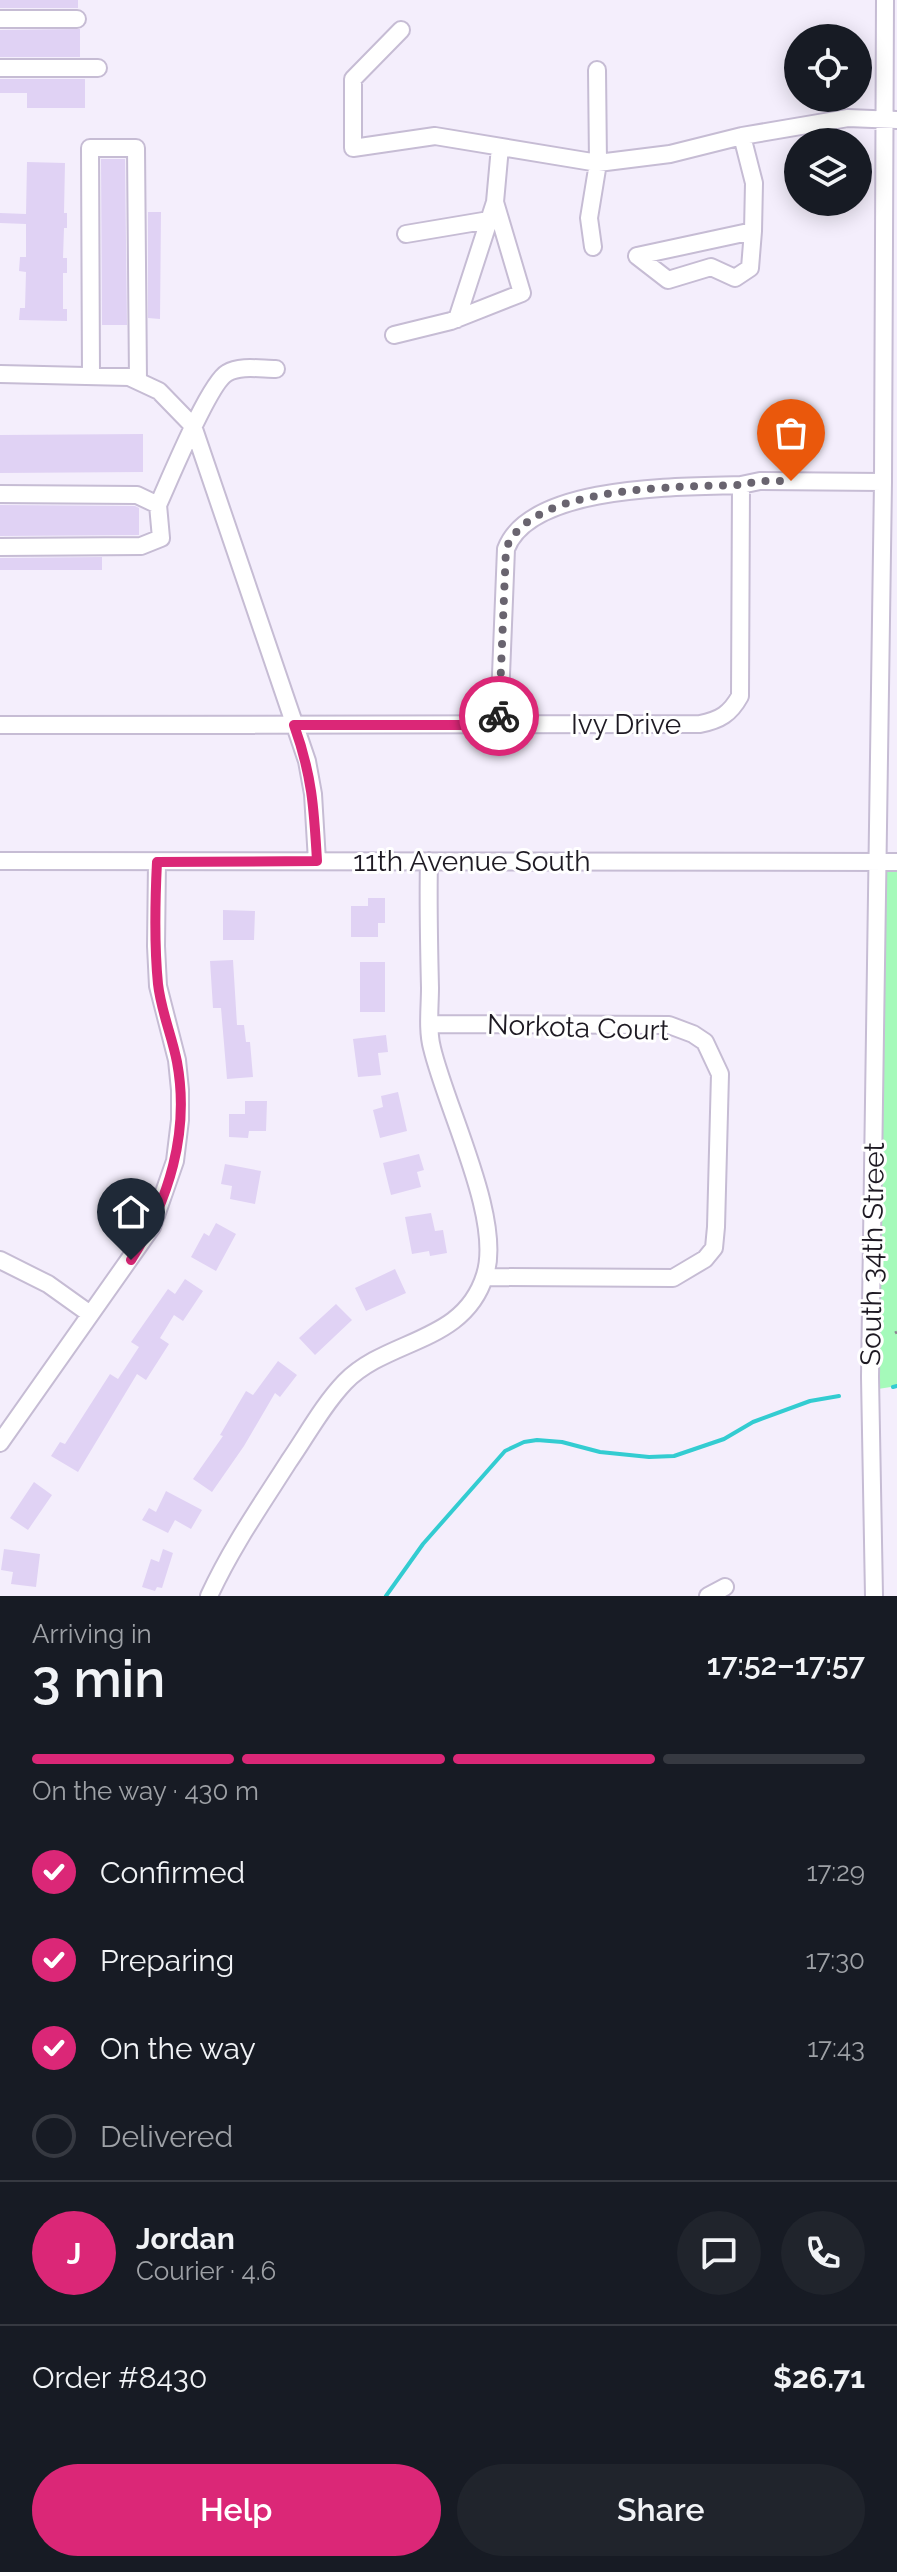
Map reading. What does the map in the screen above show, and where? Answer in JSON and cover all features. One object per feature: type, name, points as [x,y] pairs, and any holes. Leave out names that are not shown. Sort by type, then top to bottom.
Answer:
[{"type":"street","name":"South 34th Street","points":[[874,1596],[870,1377],[876,862],[891,120],[885,0]]},
{"type":"street","points":[[0,19],[77,19]]},
{"type":"street","points":[[401,30],[353,79],[353,148],[435,136],[598,163],[670,154],[742,136],[848,118],[891,120]]},
{"type":"street","points":[[0,68],[98,68]]},
{"type":"street","points":[[593,247],[589,218],[598,163],[597,70]]},
{"type":"street","points":[[742,136],[754,183],[753,231],[750,268],[735,278],[711,267],[668,280],[637,256],[753,231]]},
{"type":"street","points":[[457,319],[495,202],[500,147]]},
{"type":"street","points":[[91,376],[90,148],[136,148],[138,381]]},
{"type":"street","points":[[394,335],[457,319],[522,293],[495,202]]},
{"type":"street","points":[[406,234],[489,220]]},
{"type":"street","points":[[0,547],[141,546],[161,538],[158,505],[193,426],[220,378],[229,371],[276,369]]},
{"type":"street","points":[[0,374],[129,377],[159,391],[193,426],[307,761],[313,794],[317,861]]},
{"type":"street","points":[[499,725],[506,549],[520,525],[562,506],[619,492],[741,485],[760,481],[883,482]]},
{"type":"street","name":"Ivy Drive","points":[[0,725],[700,724],[719,720],[733,709],[740,696],[741,485]]},
{"type":"street","points":[[0,494],[137,495],[158,505]]},
{"type":"street","name":"11th Avenue South","points":[[0,861],[897,862]]},
{"type":"street","points":[[209,1596],[234,1546],[320,1414],[347,1381],[383,1356],[447,1327],[472,1300],[485,1277],[489,1233],[431,1045],[429,861]]},
{"type":"street","points":[[0,1443],[152,1227],[175,1161],[180,1090],[177,1060],[158,986],[157,862]]},
{"type":"street","name":"Norkota Court","points":[[431,1024],[669,1025],[705,1042],[720,1074],[716,1227],[714,1248],[705,1259],[673,1278],[485,1277]]},
{"type":"street","points":[[0,1260],[48,1284],[90,1314]]},
{"type":"street","points":[[708,1596],[725,1587]]},
{"type":"green space","points":[[876,862],[897,862],[897,1386],[878,1389]]},
{"type":"building","points":[[0,0],[78,0],[78,8],[0,8]]},
{"type":"building","points":[[80,29],[80,57],[0,57],[0,30]]},
{"type":"building","points":[[0,79],[85,79],[85,108],[27,108],[27,93],[0,93]]},
{"type":"building","points":[[101,159],[125,159],[127,325],[102,325]]},
{"type":"building","points":[[27,162],[65,163],[64,213],[67,213],[67,228],[64,228],[63,258],[67,258],[67,273],[63,273],[63,309],[67,309],[67,321],[19,320],[20,308],[25,308],[26,272],[19,271],[20,257],[26,257],[26,224],[0,223],[0,213],[26,214]]},
{"type":"building","points":[[148,212],[161,212],[160,319],[148,318]]},
{"type":"building","points":[[143,434],[143,472],[0,473],[0,435]]},
{"type":"building","points":[[0,505],[135,506],[139,508],[139,535],[0,536]]},
{"type":"building","points":[[102,557],[102,570],[0,570],[0,558]]},
{"type":"building","points":[[368,898],[385,898],[385,923],[378,923],[378,937],[351,937],[351,906],[368,906]]},
{"type":"building","points":[[223,910],[255,911],[254,940],[223,940]]},
{"type":"building","points":[[233,960],[237,1025],[244,1025],[246,1042],[250,1042],[253,1077],[227,1079],[221,1008],[213,1008],[210,961]]},
{"type":"building","points":[[360,962],[385,962],[385,1012],[360,1012]]},
{"type":"building","points":[[386,1035],[388,1052],[378,1053],[381,1075],[358,1077],[353,1039]]},
{"type":"building","points":[[398,1092],[407,1131],[380,1138],[373,1110],[383,1107],[381,1096]]},
{"type":"building","points":[[245,1101],[267,1101],[266,1131],[249,1131],[248,1138],[229,1137],[229,1114],[245,1114]]},
{"type":"building","points":[[419,1154],[424,1170],[417,1172],[421,1187],[391,1195],[383,1163]]},
{"type":"building","points":[[225,1164],[261,1171],[255,1204],[230,1199],[232,1186],[221,1184]]},
{"type":"building","points":[[431,1213],[435,1231],[443,1230],[447,1253],[430,1256],[429,1251],[412,1254],[405,1217]]},
{"type":"building","points":[[216,1223],[236,1234],[216,1271],[191,1257],[204,1233],[209,1236]]},
{"type":"building","points":[[395,1269],[406,1293],[366,1311],[355,1288]]},
{"type":"building","points":[[185,1279],[203,1291],[183,1321],[174,1315],[160,1338],[169,1344],[146,1380],[137,1374],[78,1472],[51,1456],[60,1442],[65,1444],[110,1374],[118,1379],[139,1347],[131,1342],[168,1289],[175,1294]]},
{"type":"building","points":[[336,1304],[352,1320],[315,1355],[299,1338]]},
{"type":"building","points":[[278,1361],[297,1375],[280,1397],[275,1393],[212,1492],[193,1479],[223,1436],[220,1435],[246,1391],[253,1395]]},
{"type":"building","points":[[34,1482],[52,1495],[28,1530],[10,1518]]},
{"type":"building","points":[[166,1491],[202,1510],[191,1529],[175,1520],[168,1533],[142,1520],[149,1508],[156,1512]]},
{"type":"building","points":[[4,1549],[40,1554],[36,1587],[11,1584],[13,1572],[1,1570]]},
{"type":"building","points":[[163,1549],[173,1553],[162,1588],[157,1587],[155,1591],[142,1587],[151,1559],[159,1562]]},
{"type":"waterway","points":[[893,1387],[897,1386]]},
{"type":"waterway","points":[[386,1596],[423,1544],[505,1451],[524,1442],[562,1442],[600,1452],[674,1456],[724,1439],[753,1422],[810,1401],[839,1396]]},
{"type":"way so far","points":[[499,716],[506,549],[520,525],[562,506],[619,492],[791,481]]},
{"type":"route","points":[[131,1260],[152,1227],[165,1194],[175,1161],[180,1120],[177,1060],[158,986],[157,862],[317,861],[313,794],[307,761],[294,725],[499,725],[499,716]]}]
